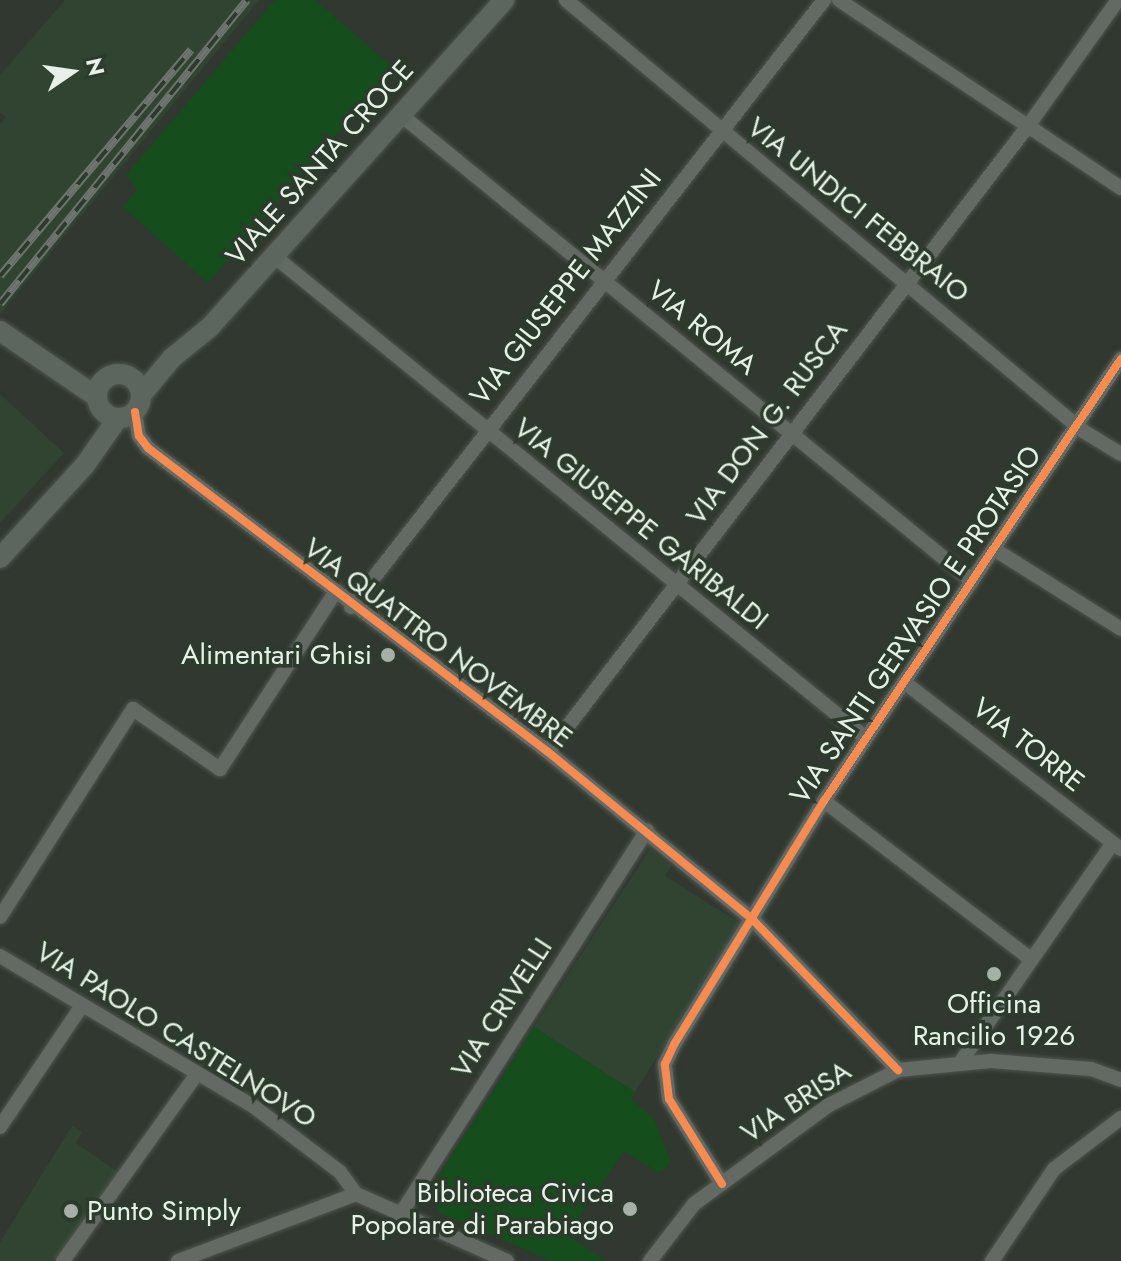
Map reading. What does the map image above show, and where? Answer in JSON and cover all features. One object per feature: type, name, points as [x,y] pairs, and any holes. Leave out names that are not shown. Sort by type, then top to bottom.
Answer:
[{"type":"street","name":"VIALE SANTA CROCE","points":[[0,558],[85,465],[172,358],[210,327],[504,0]]},
{"type":"street","name":"VIA UNDICI FEBBRAIO","points":[[566,0],[720,132],[1076,423],[1121,454]]},
{"type":"street","name":"VIA GIUSEPPE MAZZINI","points":[[351,607],[824,0]]},
{"type":"street","points":[[839,0],[1121,188]]},
{"type":"street","name":"VIA DON G. RUSCA","points":[[548,752],[1028,126],[1118,0]]},
{"type":"street","name":"VIA ROMA","points":[[401,115],[972,581]]},
{"type":"street","name":"VIA GIUSEPPE GARIBALDI","points":[[274,256],[486,432],[866,738]]},
{"type":"street","points":[[0,331],[100,393],[106,414],[132,408],[127,375]]},
{"type":"street","name":"VIALE SANTA CROCE","points":[[100,393],[127,375],[172,358]]},
{"type":"street","name":"VIA SANTI GERVASIO E PROTASIO","points":[[722,1184],[669,1099],[665,1064],[824,801],[1121,359]]},
{"type":"street","points":[[85,465],[97,427],[100,393]]},
{"type":"street","name":"VIA QUATTRO NOVEMBRE","points":[[132,408],[139,436],[148,448],[334,594],[548,752],[647,830],[753,920],[898,1070]]},
{"type":"street","points":[[994,549],[1121,629]]},
{"type":"street","points":[[0,917],[133,709],[220,769],[334,594]]},
{"type":"street","name":"VIA TORRE","points":[[904,682],[1117,846]]},
{"type":"street","points":[[824,801],[1031,959]]},
{"type":"street","name":"VIA CRIVELLI","points":[[400,1215],[647,830]]},
{"type":"street","points":[[962,1060],[1031,959],[1117,846]]},
{"type":"street","name":"VIA PAOLO CASTELNOVO","points":[[0,956],[81,1007],[253,1106],[340,1172],[356,1194]]},
{"type":"street","points":[[0,1127],[81,1007]]},
{"type":"street","name":"VIA BRISA","points":[[650,1261],[694,1204],[829,1105],[898,1070],[962,1060],[1055,1065],[1121,1080]]},
{"type":"street","points":[[63,1261],[196,1075]]},
{"type":"street","points":[[992,1261],[1054,1169],[1121,1118]]},
{"type":"street","points":[[178,1261],[356,1194],[507,1261]]},
{"type":"shaded area","points":[[65,0],[259,0],[0,314],[0,124],[6,117],[0,112],[0,75]]},
{"type":"shaded area","points":[[0,394],[64,453],[0,523]]},
{"type":"shaded area","points":[[650,849],[671,866],[665,876],[740,923],[635,1092],[534,1027]]},
{"type":"shaded area","points":[[72,1126],[82,1132],[76,1143],[118,1172],[56,1261],[0,1261],[0,1242]]},
{"type":"green space","points":[[275,0],[315,0],[394,68],[208,283],[123,207],[137,190],[126,175]]},
{"type":"green space","points":[[534,1027],[635,1092],[631,1099],[654,1119],[671,1163],[659,1173],[624,1151],[567,1235],[607,1261],[552,1261],[440,1213],[429,1191]]},
{"type":"railway","points":[[0,304],[247,0]]},
{"type":"railway","points":[[0,276],[191,50]]},
{"type":"cycle path","points":[[722,1184],[669,1099],[665,1064],[675,1043],[824,801],[1121,359]]},
{"type":"cycle path","points":[[135,412],[139,436],[148,448],[548,752],[753,920],[898,1070]]},
{"type":"place","name":"Alimentari Ghisi","points":[[388,655]]},
{"type":"place","name":"Officina Rancilio 1926","points":[[994,974]]},
{"type":"place","name":"Biblioteca Civica Popolare di Parabiago","points":[[630,1209]]},
{"type":"place","name":"Punto Simply","points":[[71,1211]]}]
